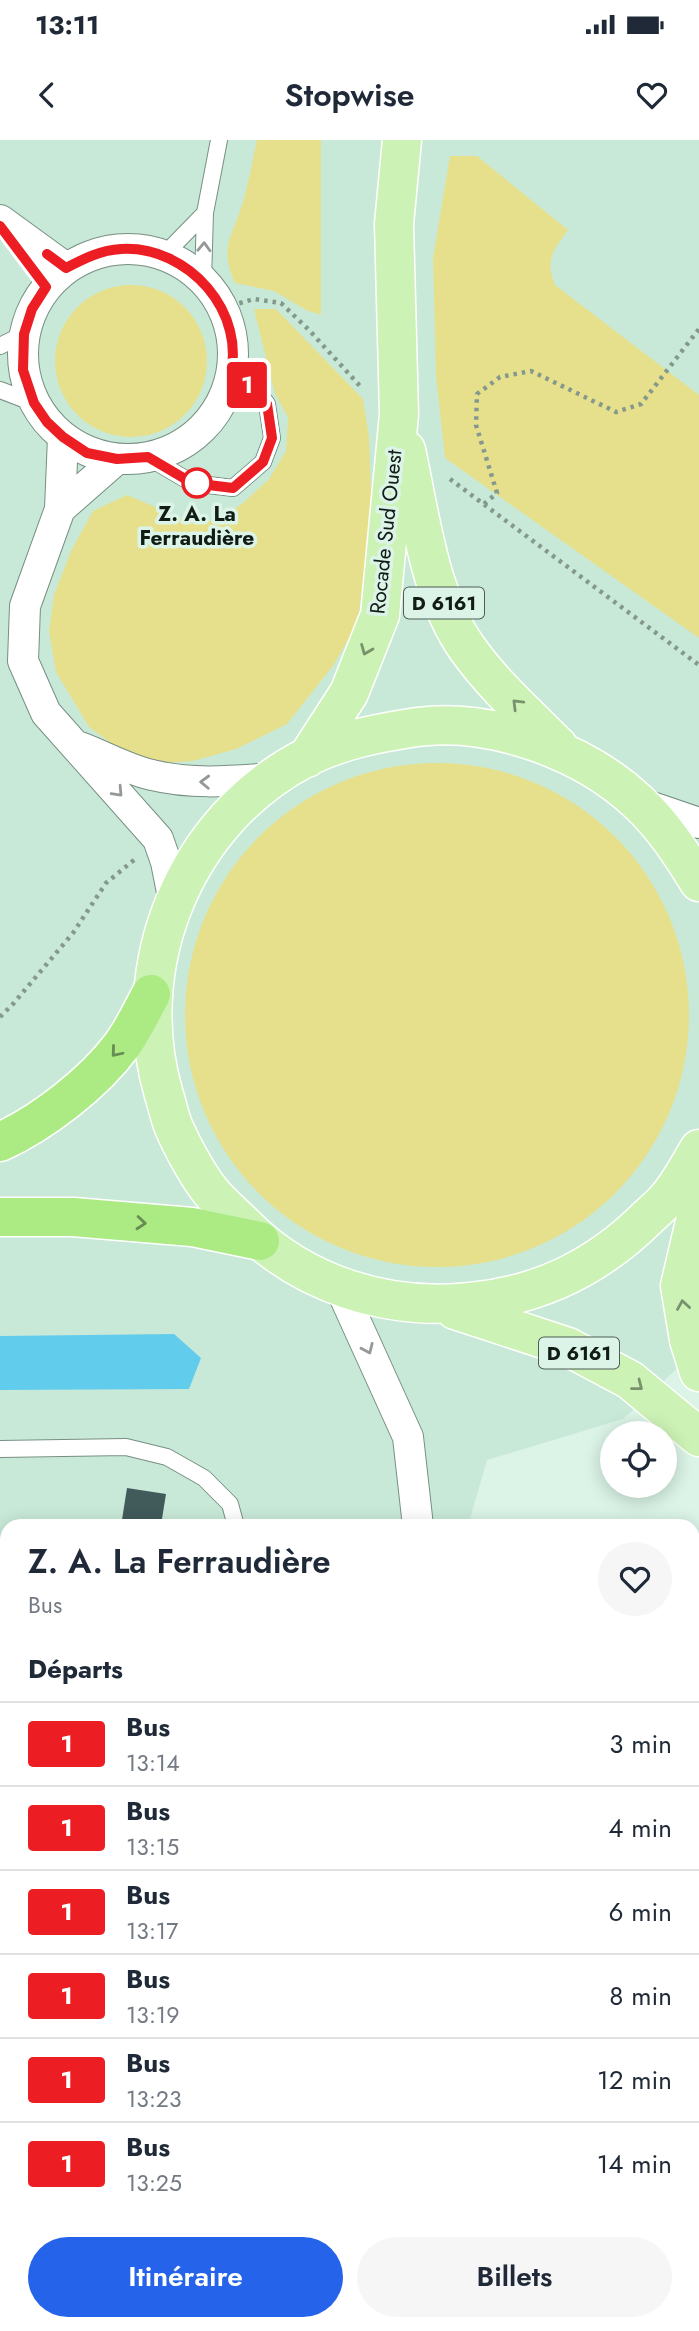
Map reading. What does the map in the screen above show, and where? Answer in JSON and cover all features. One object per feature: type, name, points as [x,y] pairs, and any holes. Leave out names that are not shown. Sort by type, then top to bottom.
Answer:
[{"type":"highway","points":[[0,1142],[15,1136],[96,1075],[122,1045],[151,994]]},
{"type":"highway","points":[[0,1217],[73,1217],[192,1227],[260,1241]]},
{"type":"main road","name":"Rocade Sud Ouest","points":[[307,758],[349,693],[380,615],[399,414],[394,224],[402,140]]},
{"type":"main road","name":"Rocade Sud Ouest","points":[[399,414],[430,562],[451,621],[466,647],[490,677],[565,753]]},
{"type":"main road","points":[[699,882],[673,841],[638,802],[603,774],[565,753],[501,732],[435,725],[369,734],[307,758],[273,778],[233,813],[207,844],[174,902],[159,947],[151,994],[155,1063],[175,1131],[211,1191],[260,1241],[298,1267],[340,1287],[389,1301],[440,1306],[505,1299],[567,1278],[623,1243],[669,1196],[699,1149]]},
{"type":"main road","points":[[699,1191],[697,1213],[680,1286],[689,1340],[699,1372]]},
{"type":"main road","name":"D 6161","points":[[440,1306],[568,1347],[630,1380],[699,1437]]},
{"type":"street","points":[[0,220],[56,278]]},
{"type":"street","points":[[0,226],[56,278]]},
{"type":"street","points":[[120,248],[164,255],[203,280],[223,308],[232,337],[233,367],[225,396],[209,422],[187,442],[148,457],[117,459],[87,453],[47,422],[34,403],[12,340],[56,278],[92,255],[120,248]]},
{"type":"street","points":[[63,437],[60,509],[25,606],[23,662],[46,713],[158,839],[174,902]]},
{"type":"street","points":[[60,509],[117,459]]},
{"type":"street","points":[[71,743],[149,775],[182,781],[214,783],[273,778]]},
{"type":"street","points":[[638,802],[699,823]]},
{"type":"street","points":[[340,1287],[408,1437],[417,1519]]},
{"type":"lane","points":[[203,280],[205,213],[219,140]]},
{"type":"lane","points":[[164,255],[205,213]]},
{"type":"lane","points":[[148,457],[192,483],[233,488],[263,462],[272,438],[267,404],[254,387],[229,380]]},
{"type":"lane","points":[[0,390],[34,403]]},
{"type":"lane","points":[[0,1450],[126,1447],[167,1457],[204,1478],[230,1504],[234,1519]]},
{"type":"path","points":[[223,308],[254,299],[281,303],[360,386]]},
{"type":"path","points":[[484,504],[497,494],[475,425],[477,394],[500,377],[531,371],[616,412],[641,404],[699,329]]},
{"type":"path","points":[[442,474],[699,665]]},
{"type":"path","points":[[0,1017],[73,933],[106,883],[158,839]]},
{"type":"shaded area","points":[[0,140],[699,140],[699,1348],[623,1419],[600,1421],[600,1426],[487,1460],[470,1519],[0,1519]]},
{"type":"shaded area","points":[[257,140],[321,140],[321,315],[306,310],[274,291],[235,283],[230,271],[229,243],[244,197]]},
{"type":"shaded area","points":[[450,156],[477,156],[568,230],[552,256],[551,268],[555,285],[699,395],[699,638],[445,458],[436,376],[433,258]]},
{"type":"shaded area","points":[[131,285],[160,291],[185,307],[201,332],[207,361],[201,390],[185,415],[160,431],[131,437],[102,431],[77,415],[61,390],[55,361],[61,332],[77,307],[102,291]]},
{"type":"shaded area","points":[[254,309],[276,309],[363,399],[369,437],[372,524],[357,624],[333,666],[287,724],[236,749],[193,761],[161,763],[123,752],[89,727],[56,672],[49,631],[54,595],[72,549],[93,511],[127,495],[195,524],[220,519],[243,503],[269,479],[286,451],[288,417],[275,394]]},
{"type":"shaded area","points":[[437,763],[486,768],[534,782],[577,805],[615,837],[647,875],[670,918],[684,966],[689,1015],[684,1064],[670,1112],[647,1155],[615,1193],[577,1225],[534,1248],[486,1262],[437,1267],[388,1262],[340,1248],[297,1225],[259,1193],[227,1155],[204,1112],[190,1064],[185,1015],[190,966],[204,918],[227,875],[259,837],[297,805],[340,782],[388,768]]},
{"type":"water","points":[[174,1334],[201,1358],[189,1389],[0,1390],[0,1336]]},
{"type":"building","points":[[127,1488],[166,1494],[162,1519],[122,1519]]},
{"type":"bus line","name":"1","points":[[0,226],[46,287],[32,309],[24,334],[23,370],[34,403],[47,422],[63,437],[87,453],[117,459],[148,457],[192,483],[233,488],[263,462],[272,438],[267,404],[254,387],[229,380],[233,367],[232,337],[223,308],[203,280],[164,255],[149,251],[120,248],[92,255],[66,268],[47,254]]},
{"type":"place","name":"Z. A. La Ferraudière","points":[[197,483]]}]
